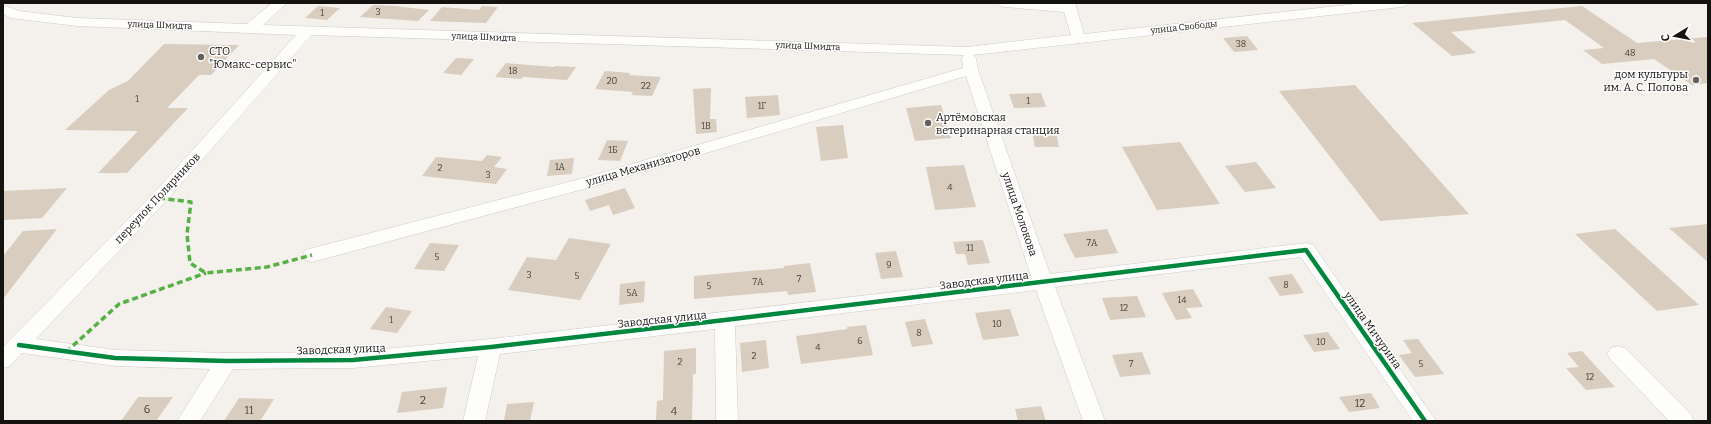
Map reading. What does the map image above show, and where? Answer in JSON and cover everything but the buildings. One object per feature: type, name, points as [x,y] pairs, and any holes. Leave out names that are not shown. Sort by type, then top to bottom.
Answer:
[{"type":"street","points":[[250,29],[280,3]]},
{"type":"street","points":[[1005,3],[1069,6],[1079,39]]},
{"type":"street","name":"улица Свободы","points":[[967,51],[1401,3]]},
{"type":"street","name":"улица Шмидта","points":[[3,9],[16,15],[70,21],[250,29],[967,51]]},
{"type":"street","name":"переулок Полярников","points":[[3,360],[160,198],[307,31]]},
{"type":"street","name":"улица Молокова","points":[[967,51],[971,70],[1043,282],[1094,421]]},
{"type":"street","name":"улица Механизаторов","points":[[312,256],[585,183],[971,70]]},
{"type":"street","name":"Заводская улица","points":[[18,345],[115,358],[227,361],[353,360],[491,347],[725,320],[1306,250]]},
{"type":"street","name":"улица Мичурина","points":[[1306,250],[1425,421]]},
{"type":"street","points":[[725,320],[727,421]]},
{"type":"street","points":[[474,421],[491,347]]},
{"type":"street","points":[[1618,354],[1683,421]]},
{"type":"street","points":[[188,421],[227,361]]},
{"type":"marked path","points":[[159,198],[191,202],[187,234],[190,263],[206,273],[267,267],[312,255]]},
{"type":"marked path","points":[[66,352],[119,304],[206,273]]},
{"type":"cycle path","points":[[19,345],[115,358],[227,361],[353,360],[491,347],[725,320],[1306,250],[1425,421]]},
{"type":"place","name":"СТО \"Юмакс-сервис\"","points":[[201,57]]},
{"type":"place","name":"дом культуры им. А. С. Попова","points":[[1696,80]]},
{"type":"place","name":"Артёмовская ветеринарная станция","points":[[928,123]]}]
